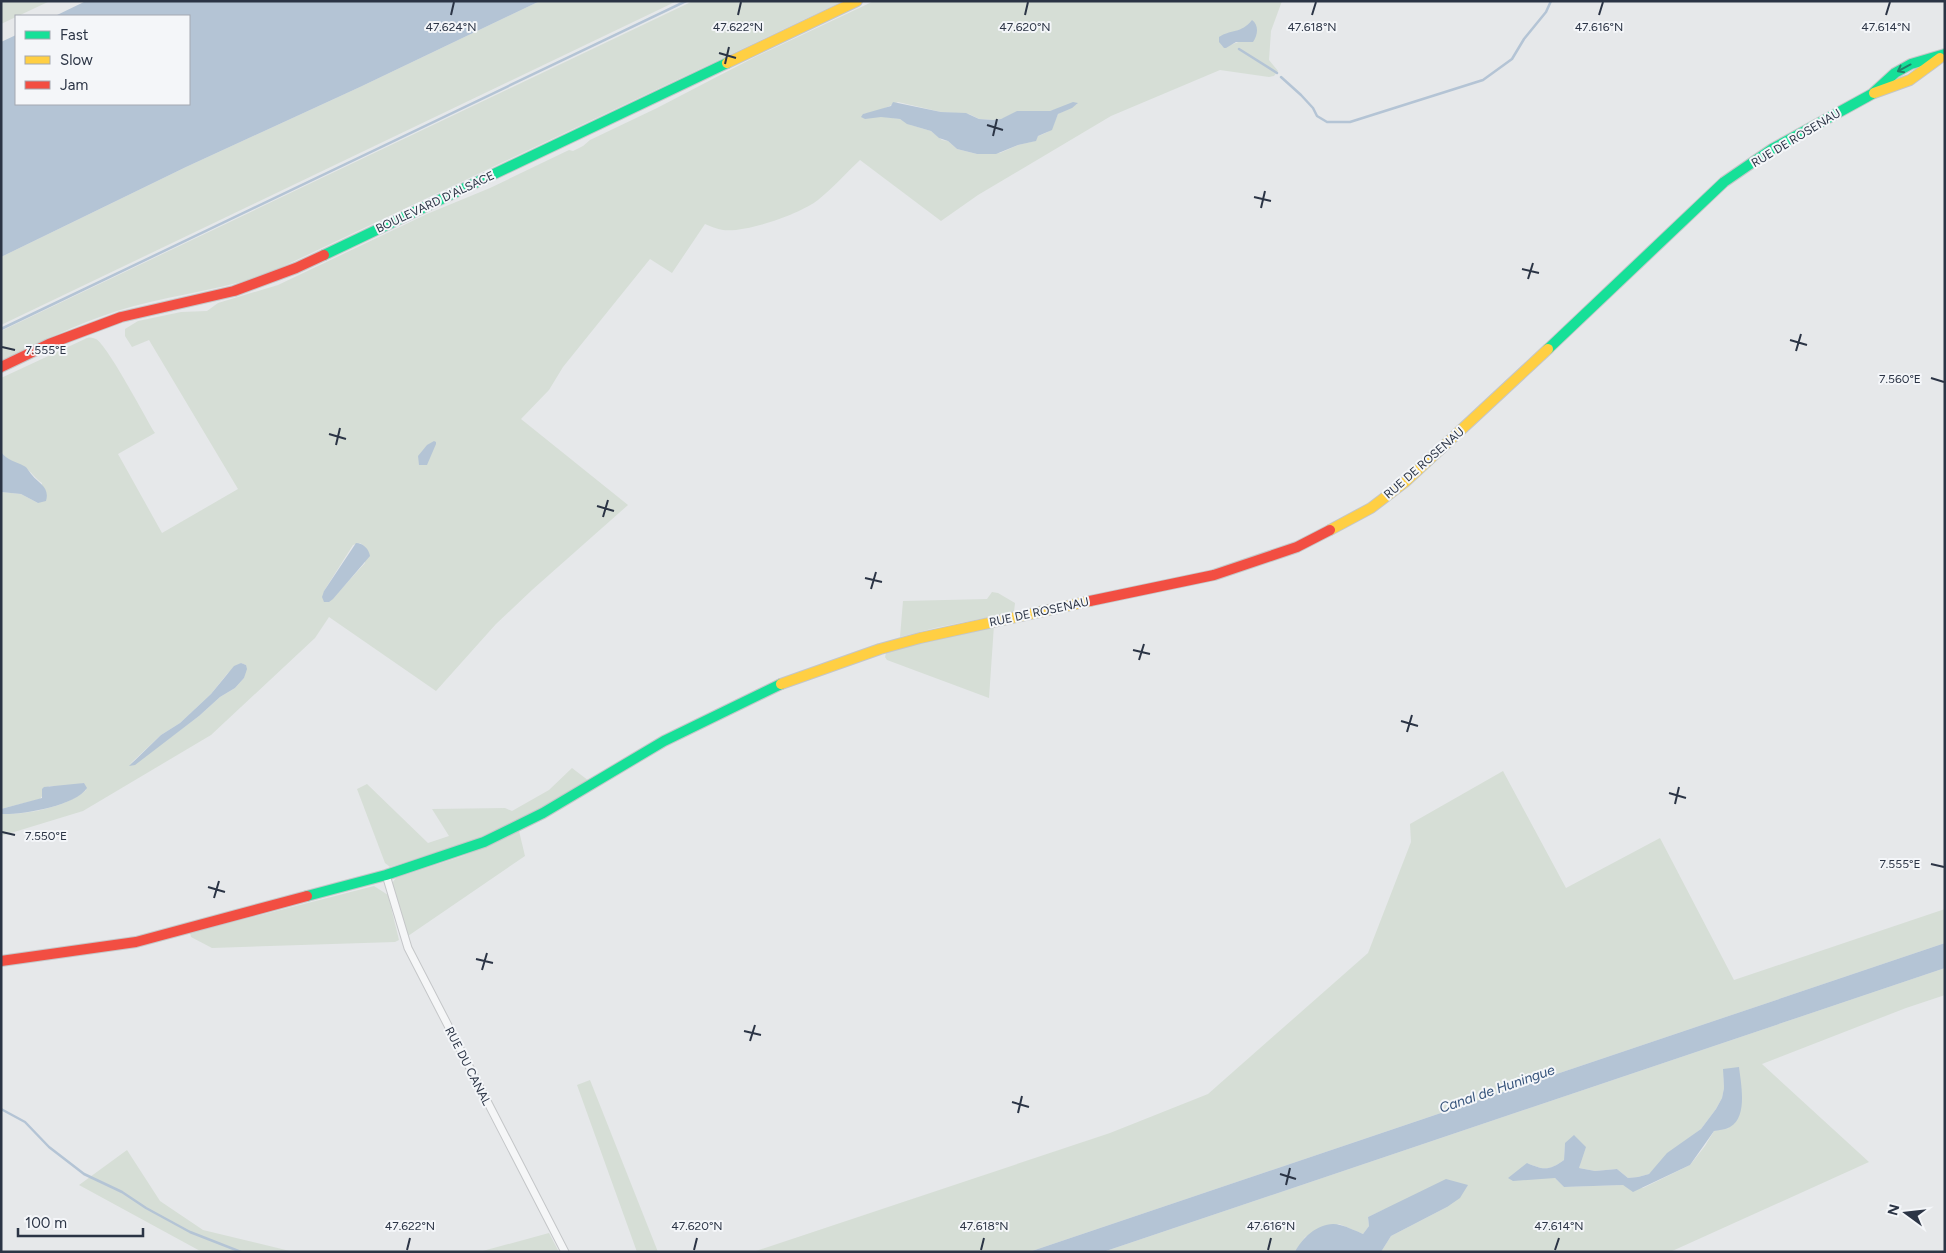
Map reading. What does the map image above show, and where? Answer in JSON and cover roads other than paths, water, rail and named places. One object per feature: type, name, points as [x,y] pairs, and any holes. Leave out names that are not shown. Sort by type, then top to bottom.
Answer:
[{"type":"main road","name":"BOULEVARD D'ALSACE","points":[[1,367],[49,344],[113,319],[234,291],[296,268],[856,1]]},
{"type":"main road","name":"RUE DE ROSENAU","points":[[1,961],[136,942],[386,875],[484,842],[542,813],[664,741],[779,685],[880,649],[920,638],[1214,575],[1296,547],[1371,508],[1405,482],[1470,423],[1724,182],[1772,149],[1872,94],[1895,73],[1911,64],[1944,55]]},
{"type":"street","name":"RUE DU CANAL","points":[[386,875],[408,948],[565,1252]]},
{"type":"water","points":[[86,1],[540,1],[186,167],[1,257],[1,42],[15,35],[15,105],[190,105],[190,15],[57,15]]},
{"type":"water","points":[[1252,20],[1257,30],[1253,42],[1236,42],[1224,48],[1219,42],[1219,37],[1244,27]]},
{"type":"water","points":[[893,102],[941,112],[966,113],[979,119],[993,120],[1001,119],[1017,111],[1050,111],[1073,102],[1078,103],[1058,114],[1052,130],[1038,136],[1036,141],[1018,145],[996,154],[977,154],[957,149],[931,131],[907,124],[900,119],[881,117],[865,119],[861,117],[863,114],[891,106]]},
{"type":"water","points":[[434,441],[436,444],[427,465],[419,465],[418,456],[427,445]]},
{"type":"water","points":[[1,452],[9,459],[27,468],[45,489],[46,501],[38,503],[21,494],[1,492]]},
{"type":"water","points":[[356,543],[365,547],[370,556],[333,599],[329,602],[324,602],[322,597],[324,591]]},
{"type":"water","points":[[241,663],[246,665],[247,669],[244,678],[235,688],[220,697],[199,716],[135,765],[129,766],[161,735],[180,723],[211,694],[234,666]]},
{"type":"water","points":[[84,783],[87,788],[72,800],[34,811],[1,814],[1,809],[42,798],[42,789],[44,787]]},
{"type":"water","points":[[1945,943],[1945,968],[1103,1252],[1029,1252]]},
{"type":"water","points":[[1739,1067],[1742,1100],[1736,1122],[1730,1127],[1714,1131],[1690,1165],[1633,1192],[1623,1185],[1564,1187],[1555,1178],[1513,1181],[1508,1178],[1527,1163],[1546,1168],[1559,1164],[1564,1160],[1565,1143],[1574,1135],[1586,1147],[1579,1168],[1595,1171],[1617,1169],[1628,1178],[1649,1174],[1667,1153],[1701,1129],[1716,1109],[1722,1098],[1724,1088],[1723,1069]]},
{"type":"water","points":[[1446,1179],[1468,1185],[1460,1198],[1447,1207],[1391,1236],[1381,1252],[1295,1252],[1308,1235],[1326,1225],[1340,1225],[1363,1234],[1369,1226],[1368,1217]]},
{"type":"waterway","points":[[1,329],[686,1]]},
{"type":"waterway","points":[[1281,77],[1301,95],[1313,108],[1317,116],[1327,122],[1350,122],[1483,80],[1512,59],[1524,39],[1546,12],[1551,1]]},
{"type":"waterway","points":[[1239,49],[1277,73]]},
{"type":"waterway","points":[[1,1109],[25,1122],[49,1147],[84,1174],[122,1192],[146,1208],[190,1232],[241,1252]]},
{"type":"water label","name":"Canal de Huningue","points":[[1497,1089]]}]
